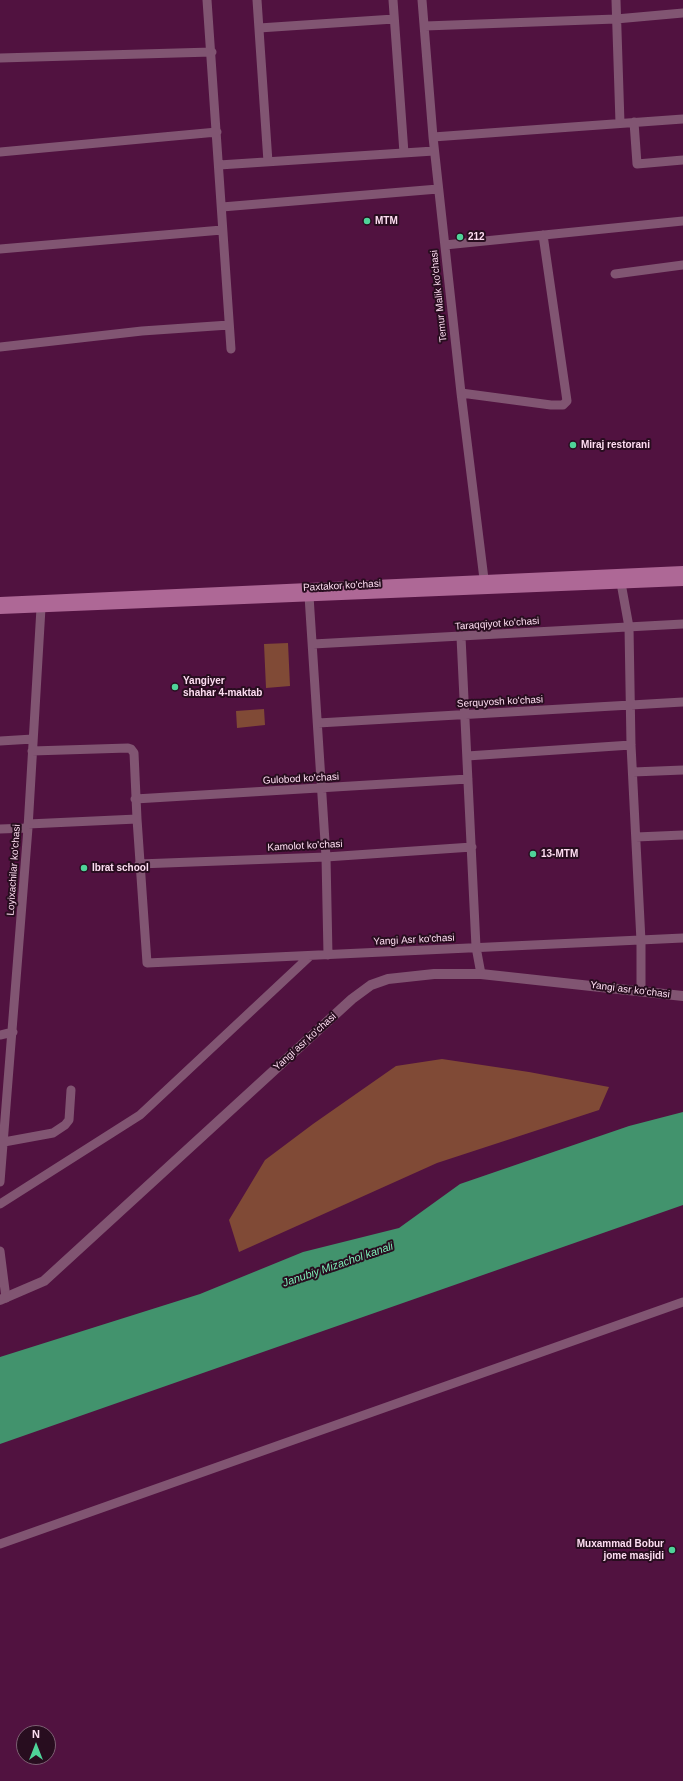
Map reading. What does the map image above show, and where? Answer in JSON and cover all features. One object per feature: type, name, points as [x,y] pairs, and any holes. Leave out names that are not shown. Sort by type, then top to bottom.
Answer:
[{"type":"main road","name":"Paxtakor ko'chasi","points":[[0,610],[309,596],[683,571]]},
{"type":"main road","name":"Paxtakor ko'chasi","points":[[0,602],[484,584],[683,581]]},
{"type":"street","points":[[207,0],[212,52],[222,207],[222,230],[231,349]]},
{"type":"street","points":[[257,0],[268,162]]},
{"type":"street","points":[[393,0],[404,153]]},
{"type":"street","name":"Temur Malik ko'chasi","points":[[422,0],[438,189],[484,584]]},
{"type":"street","points":[[616,0],[620,123]]},
{"type":"street","points":[[425,26],[616,19],[683,13]]},
{"type":"street","points":[[259,28],[394,19]]},
{"type":"street","points":[[0,58],[212,52]]},
{"type":"street","points":[[433,137],[683,119]]},
{"type":"street","points":[[634,122],[637,164],[683,160]]},
{"type":"street","points":[[0,152],[217,132]]},
{"type":"street","points":[[219,165],[434,151]]},
{"type":"street","points":[[222,207],[438,189]]},
{"type":"street","points":[[445,246],[683,221]]},
{"type":"street","points":[[0,248],[222,230]]},
{"type":"street","points":[[461,393],[551,405],[563,405],[567,401],[543,235]]},
{"type":"street","points":[[615,274],[683,265]]},
{"type":"street","points":[[0,347],[142,331],[230,324]]},
{"type":"street","points":[[621,583],[629,627],[631,745],[641,941],[641,991]]},
{"type":"street","points":[[309,596],[326,857],[328,955]]},
{"type":"street","name":"Loyixachilar ko'chasi","points":[[0,1182],[4,1142],[2,1128],[13,1032],[28,826],[41,608]]},
{"type":"street","name":"Taraqqiyot ko'chasi","points":[[312,644],[683,624]]},
{"type":"street","points":[[461,637],[476,947],[481,974]]},
{"type":"street","name":"Serquyosh ko'chasi","points":[[318,723],[683,702]]},
{"type":"street","points":[[0,741],[33,739]]},
{"type":"street","points":[[467,756],[631,745]]},
{"type":"street","points":[[32,751],[131,749],[134,753],[139,864]]},
{"type":"street","points":[[633,772],[683,770]]},
{"type":"street","name":"Gulobod ko'chasi","points":[[135,799],[322,789],[468,779]]},
{"type":"street","points":[[0,829],[136,819]]},
{"type":"street","points":[[636,838],[683,835]]},
{"type":"street","name":"Kamolot ko'chasi","points":[[139,864],[326,857],[472,847]]},
{"type":"street","name":"Yangi Asr ko'chasi","points":[[139,864],[147,963],[683,938]]},
{"type":"street","points":[[0,1204],[140,1115],[310,956]]},
{"type":"street","name":"Yangi asr ko'chasi","points":[[3,1299],[44,1281],[347,1004],[371,985],[388,979],[434,974],[481,974],[683,996]]},
{"type":"street","points":[[0,1035],[13,1032]]},
{"type":"street","points":[[4,1142],[53,1133],[66,1125],[69,1120],[71,1090]]},
{"type":"street","points":[[0,1252],[3,1299]]},
{"type":"street","points":[[0,1544],[683,1302]]},
{"type":"shaded area","points":[[288,643],[290,686],[266,688],[264,644]]},
{"type":"shaded area","points":[[264,709],[265,725],[237,728],[236,711]]},
{"type":"shaded area","points":[[442,1059],[529,1072],[609,1087],[599,1110],[437,1163],[239,1252],[229,1220],[265,1160],[313,1124],[396,1066]]},
{"type":"water","name":"Janubiy Mizachol kanali","points":[[683,1112],[683,1205],[0,1444],[0,1357],[200,1294],[303,1252],[399,1228],[460,1184],[629,1126]]},
{"type":"place","name":"MTM","points":[[367,221]]},
{"type":"place","name":"212","points":[[460,237]]},
{"type":"place","name":"Miraj restorani","points":[[573,445]]},
{"type":"place","name":"Yangiyer shahar 4-maktab","points":[[175,687]]},
{"type":"place","name":"13-MTM","points":[[533,854]]},
{"type":"place","name":"Ibrat school","points":[[84,868]]},
{"type":"place","name":"Muxammad Bobur jome masjidi","points":[[672,1550]]}]
